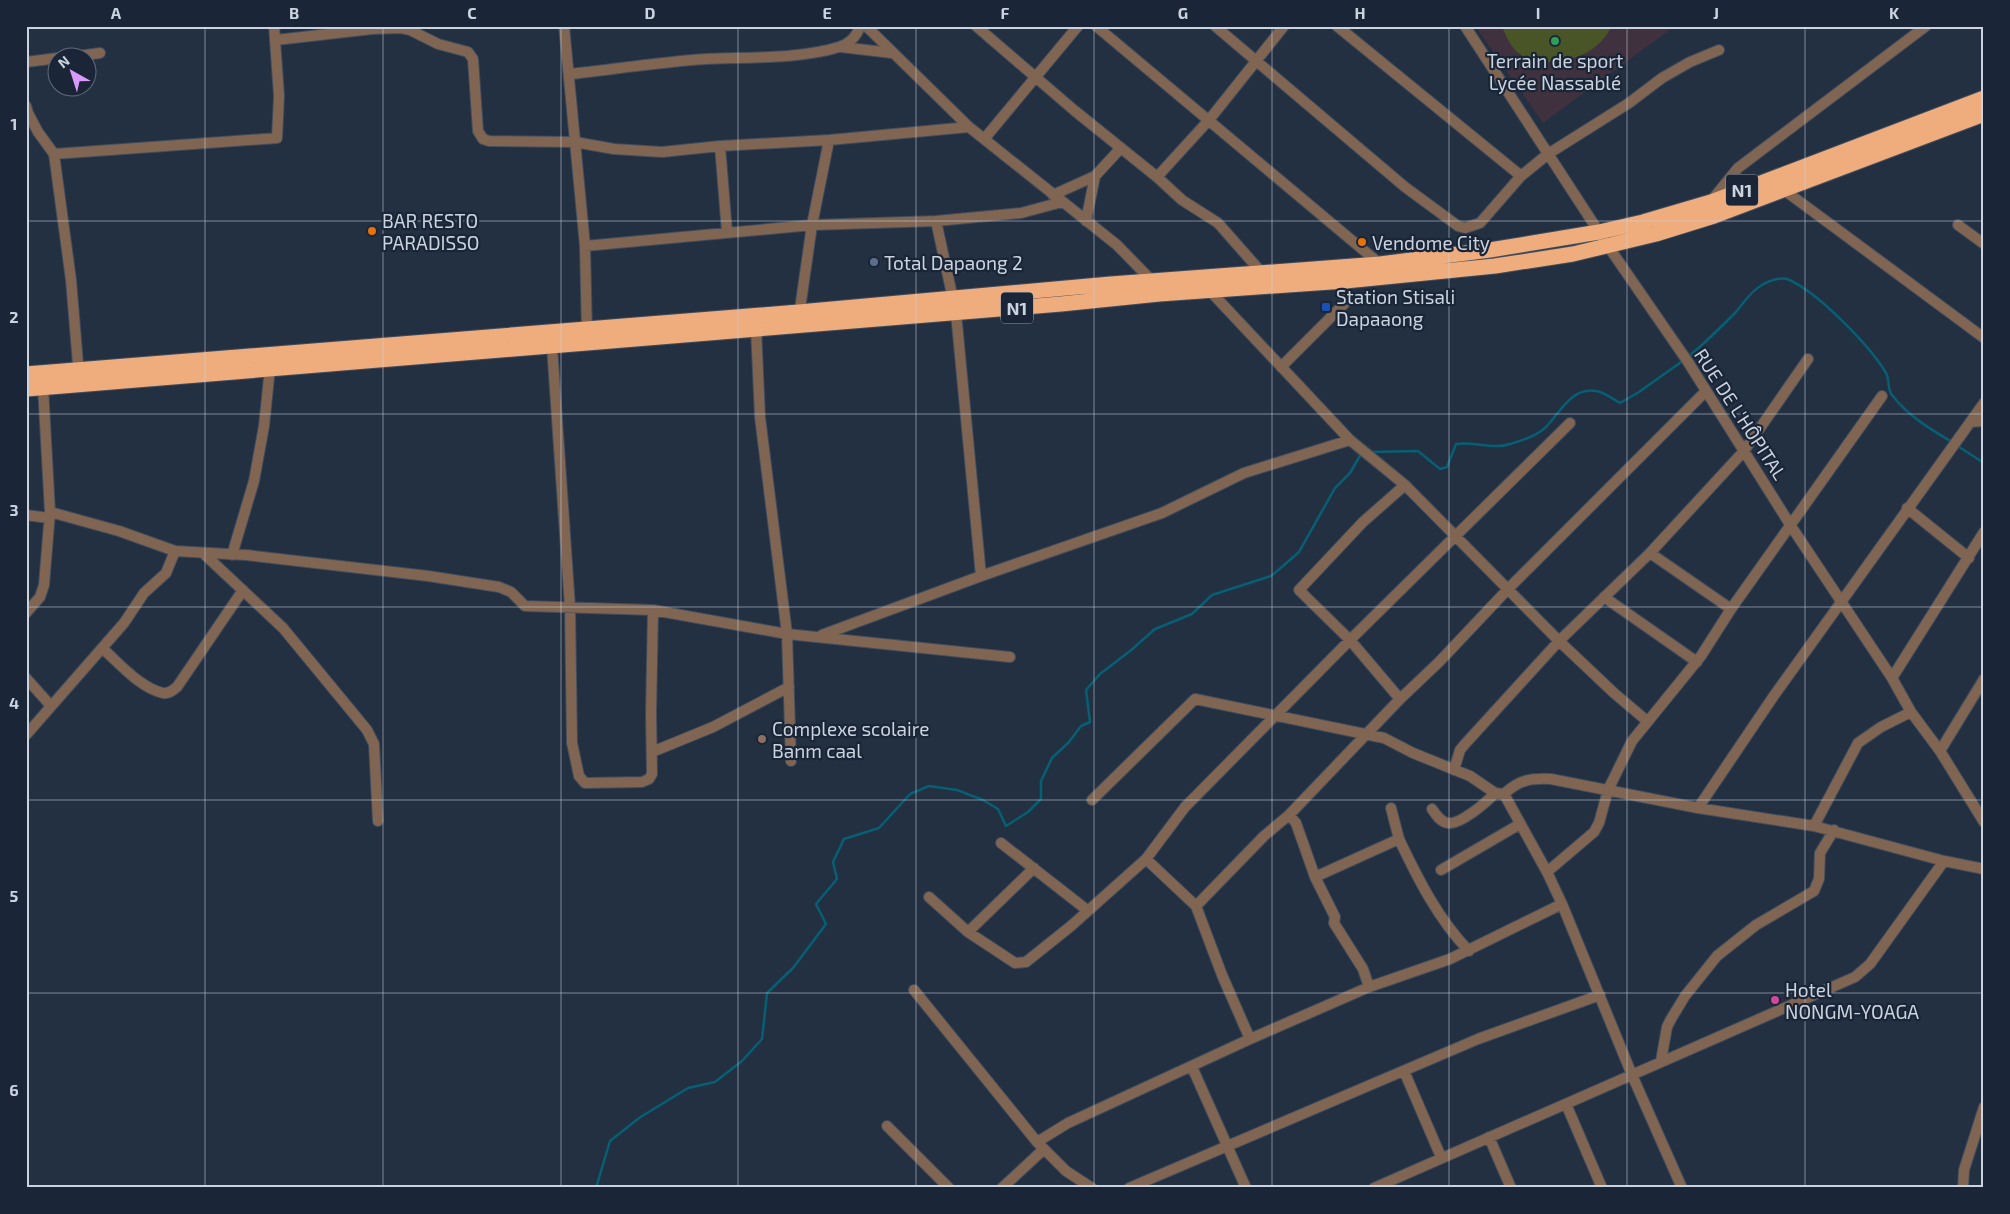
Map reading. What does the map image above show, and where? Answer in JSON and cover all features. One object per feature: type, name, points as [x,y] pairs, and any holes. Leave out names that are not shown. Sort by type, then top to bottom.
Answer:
[{"type":"highway","name":"N1","points":[[26,389],[43,387],[79,377],[1157,288],[1262,273],[1380,264],[1490,250],[1599,232],[1643,222],[1711,202],[1984,98]]},
{"type":"highway","name":"N1","points":[[1157,288],[1211,292],[1345,281],[1523,262],[1608,246],[1689,224],[1984,114]]},
{"type":"highway","name":"N1","points":[[26,374],[79,377],[270,368],[552,346],[587,336],[756,328],[799,319]]},
{"type":"street","points":[[54,154],[278,138],[279,96],[274,26]]},
{"type":"street","points":[[564,26],[570,74],[584,246],[587,336]]},
{"type":"street","points":[[840,47],[854,37],[860,26]]},
{"type":"street","points":[[866,26],[969,127],[1116,245],[1157,288]]},
{"type":"street","points":[[976,26],[1182,200],[1225,229],[1262,273]]},
{"type":"street","points":[[984,138],[1078,26]]},
{"type":"street","points":[[1096,26],[1380,264]]},
{"type":"street","points":[[1215,26],[1405,187],[1458,226],[1465,228],[1480,223],[1521,176],[1548,154],[1629,104],[1670,73],[1718,50]]},
{"type":"street","points":[[1157,177],[1209,120],[1284,26]]},
{"type":"street","points":[[1337,26],[1521,176]]},
{"type":"street","name":"RUE DE L'HÔPITAL","points":[[1465,26],[1608,246],[1685,359],[1791,526],[1892,678],[1911,712],[1940,751],[1983,820]]},
{"type":"street","points":[[1711,202],[1738,168],[1926,26]]},
{"type":"street","points":[[276,40],[372,29],[401,28],[410,30],[438,44],[464,51],[471,55],[473,59],[478,131],[483,139],[489,141],[575,142],[623,150],[662,152],[720,146],[829,140],[969,127]]},
{"type":"street","points":[[570,74],[687,61],[786,55],[840,47],[892,53]]},
{"type":"street","points":[[26,62],[48,59]]},
{"type":"street","points":[[26,106],[28,114],[38,132],[54,154],[71,280],[79,377]]},
{"type":"street","points":[[799,319],[812,225],[829,140]]},
{"type":"street","points":[[720,146],[727,232]]},
{"type":"street","points":[[1053,195],[1095,176],[1120,149]]},
{"type":"street","points":[[1086,221],[1095,176]]},
{"type":"street","points":[[1784,190],[1984,338]]},
{"type":"street","points":[[584,246],[812,225],[936,221],[1021,214],[1062,202]]},
{"type":"street","points":[[936,221],[955,306],[981,576]]},
{"type":"street","points":[[1958,225],[1984,244]]},
{"type":"street","points":[[1281,367],[1345,303],[1345,281]]},
{"type":"street","points":[[1211,292],[1350,440],[1405,485],[1559,641],[1647,721]]},
{"type":"street","points":[[756,328],[760,417],[788,634],[791,761]]},
{"type":"street","points":[[552,346],[570,607],[572,743],[581,781],[585,783],[642,782],[649,779],[652,774],[653,610]]},
{"type":"street","points":[[1454,770],[1460,750],[1465,744],[1559,641],[1650,553],[1744,451],[1808,359]]},
{"type":"street","points":[[232,555],[254,481],[264,426],[270,368]]},
{"type":"street","points":[[26,613],[35,604],[44,585],[50,515],[43,387]]},
{"type":"street","points":[[1196,906],[1264,836],[1289,815],[1366,733],[1440,661],[1508,589],[1706,392]]},
{"type":"street","points":[[1547,872],[1594,832],[1599,823],[1608,790],[1632,741],[1697,662],[1731,609],[1882,396]]},
{"type":"street","points":[[1698,808],[1773,697],[1984,403]]},
{"type":"street","points":[[1970,422],[1984,421]]},
{"type":"street","points":[[929,897],[968,932],[1015,963],[1022,964],[1071,926],[1146,859],[1185,807],[1350,640],[1570,423]]},
{"type":"street","points":[[818,636],[981,576],[1162,513],[1244,473],[1350,440]]},
{"type":"street","points":[[1400,699],[1350,640],[1299,590],[1363,522],[1405,485]]},
{"type":"street","points":[[1907,508],[1969,558]]},
{"type":"street","points":[[26,515],[50,515],[119,531],[175,551],[232,555],[438,578],[499,587],[511,592],[525,606],[653,610],[788,634],[1010,657]]},
{"type":"street","points":[[1892,678],[1984,532]]},
{"type":"street","points":[[26,735],[124,623],[144,593],[166,573],[175,551]]},
{"type":"street","points":[[203,553],[283,628],[366,730],[374,744],[378,821]]},
{"type":"street","points":[[1650,553],[1731,609]]},
{"type":"street","points":[[102,648],[144,684],[164,694],[170,692],[177,687],[243,590]]},
{"type":"street","points":[[1604,598],[1697,662]]},
{"type":"street","points":[[26,678],[51,706]]},
{"type":"street","points":[[1940,751],[1984,679]]},
{"type":"street","points":[[652,752],[698,734],[789,687]]},
{"type":"street","points":[[1092,800],[1195,699],[1366,733],[1396,743],[1412,753],[1470,776],[1499,794],[1520,824],[1547,872],[1562,904],[1632,1075],[1682,1188]]},
{"type":"street","points":[[1814,826],[1858,743],[1881,727],[1911,712]]},
{"type":"street","points":[[1432,810],[1445,823],[1452,824],[1515,784],[1535,778],[1551,779],[1698,808],[1834,830],[1944,861],[1984,868]]},
{"type":"street","points":[[1391,808],[1399,839],[1432,904],[1452,934],[1468,951]]},
{"type":"street","points":[[1289,815],[1296,823],[1315,877],[1335,917],[1334,924],[1362,969],[1369,987]]},
{"type":"street","points":[[1442,870],[1520,824]]},
{"type":"street","points":[[1661,1061],[1667,1027],[1671,1019],[1685,996],[1717,956],[1756,925],[1814,891],[1819,879],[1820,853],[1834,830]]},
{"type":"street","points":[[1315,877],[1399,839]]},
{"type":"street","points":[[1001,843],[1087,910]]},
{"type":"street","points":[[1146,859],[1196,906],[1222,975],[1250,1040]]},
{"type":"street","points":[[1374,1188],[1860,974],[1870,964],[1944,861]]},
{"type":"street","points":[[968,932],[1034,868]]},
{"type":"street","points":[[1002,1188],[1041,1146],[1068,1123],[1369,987],[1468,951],[1562,904]]},
{"type":"street","points":[[914,990],[1041,1146],[1066,1171],[1092,1188]]},
{"type":"street","points":[[1129,1188],[1478,1039],[1600,995]]},
{"type":"street","points":[[1192,1067],[1246,1188]]},
{"type":"street","points":[[1404,1071],[1441,1157]]},
{"type":"street","points":[[1566,1104],[1602,1188]]},
{"type":"street","points":[[1963,1188],[1964,1170],[1984,1106]]},
{"type":"street","points":[[887,1126],[949,1188]]},
{"type":"street","points":[[1489,1137],[1511,1188]]},
{"type":"shaded area","points":[[1475,26],[1675,26],[1543,123]]},
{"type":"green space","name":"Terrain de sport Lycée Nassablé","points":[[1502,26],[1612,26],[1600,43],[1587,53],[1566,60],[1544,62],[1523,56],[1515,50],[1507,39]]},
{"type":"waterway","points":[[1688,357],[1706,342],[1757,288],[1774,280],[1787,279],[1813,295],[1856,335],[1886,373],[1890,393],[1905,409],[1927,427],[1952,442]]},
{"type":"waterway","points":[[1371,452],[1418,451],[1440,469],[1447,467],[1456,444],[1503,446],[1524,440],[1545,428],[1567,402],[1580,393],[1596,391],[1620,403],[1684,360]]},
{"type":"waterway","points":[[1956,445],[1984,463]]},
{"type":"waterway","points":[[596,1188],[610,1141],[639,1118],[688,1088],[715,1082],[742,1061],[762,1039],[767,993],[793,968],[826,924],[816,904],[837,879],[833,862],[844,839],[879,828],[910,794],[929,786],[957,790],[983,800],[998,809],[1006,826],[1028,812],[1041,799],[1041,781],[1052,758],[1069,742],[1081,726],[1090,722],[1086,690],[1100,674],[1155,629],[1192,614],[1212,595],[1271,576],[1283,566],[1299,552],[1335,488],[1350,473],[1361,454]]},
{"type":"place","name":"Terrain de sport Lycée Nassablé","points":[[1555,41]]},
{"type":"place","name":"BAR RESTO PARADISSO","points":[[372,231]]},
{"type":"place","name":"Vendome City","points":[[1362,242]]},
{"type":"place","name":"Total Dapaong 2","points":[[874,262]]},
{"type":"place","name":"Station Stisali Dapaaong","points":[[1326,307]]},
{"type":"place","name":"Complexe scolaire Banm caal","points":[[762,739]]},
{"type":"place","name":"Hotel NONGM-YOAGA","points":[[1775,1000]]}]
